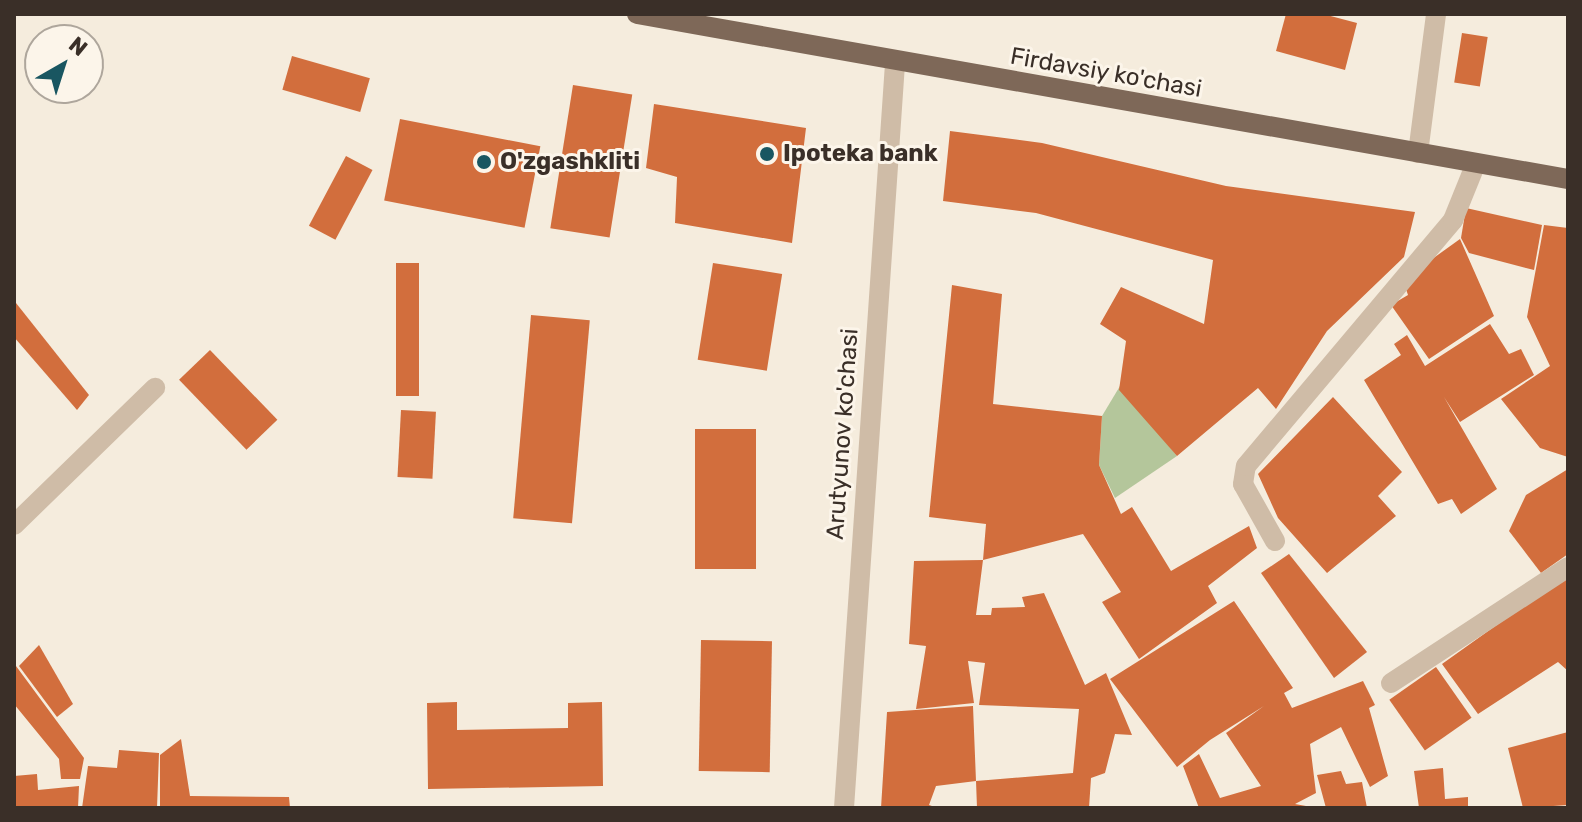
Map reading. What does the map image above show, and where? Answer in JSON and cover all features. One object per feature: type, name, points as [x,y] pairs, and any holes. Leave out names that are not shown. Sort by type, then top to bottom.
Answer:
[{"type":"main road","name":"Firdavsiy ko'chasi","points":[[637,14],[895,63],[1568,179]]},
{"type":"street","points":[[1418,153],[1436,14]]},
{"type":"street","name":"Arutyunov ko'chasi","points":[[844,808],[895,63]]},
{"type":"street","points":[[1275,541],[1243,484],[1246,466],[1453,220],[1476,163]]},
{"type":"street","points":[[14,525],[155,388]]},
{"type":"street","points":[[1391,683],[1568,567]]},
{"type":"green space","points":[[1120,386],[1177,456],[1115,498],[1099,465],[1102,416]]},
{"type":"building","points":[[1286,14],[1323,14],[1357,23],[1345,70],[1276,51]]},
{"type":"building","points":[[1462,33],[1488,37],[1480,86],[1454,82]]},
{"type":"building","points":[[292,56],[370,78],[360,112],[282,90]]},
{"type":"building","points":[[573,85],[632,94],[610,238],[550,228]]},
{"type":"building","points":[[654,104],[806,128],[792,243],[675,223],[677,177],[646,168]]},
{"type":"building","points":[[400,119],[540,146],[525,228],[384,200]]},
{"type":"building","points":[[950,131],[1042,143],[1226,186],[1415,212],[1404,257],[1327,331],[1276,409],[1258,388],[1177,456],[1119,390],[1126,341],[1100,324],[1121,287],[1204,324],[1213,260],[1036,213],[943,201]]},
{"type":"building","points":[[346,156],[372,170],[335,240],[309,226]]},
{"type":"building","points":[[1466,208],[1542,225],[1534,270],[1469,253],[1461,238]]},
{"type":"building","points":[[1544,225],[1568,228],[1568,457],[1540,448],[1501,399],[1550,366],[1527,317]]},
{"type":"building","points":[[1460,239],[1494,316],[1429,359],[1391,305],[1408,295],[1403,280]]},
{"type":"building","points":[[396,263],[419,263],[419,396],[396,396]]},
{"type":"building","points":[[713,263],[782,274],[767,371],[698,360]]},
{"type":"building","points":[[952,285],[1002,294],[993,404],[1102,416],[1099,465],[1121,514],[1132,507],[1171,571],[1249,526],[1257,548],[1208,586],[1217,603],[1139,659],[1102,602],[1121,592],[1083,534],[983,560],[986,524],[929,517]]},
{"type":"building","points":[[16,303],[89,395],[77,410],[14,337]]},
{"type":"building","points":[[531,315],[590,320],[572,523],[513,518]]},
{"type":"building","points":[[1490,324],[1509,354],[1521,349],[1534,375],[1460,422],[1444,397],[1497,489],[1461,514],[1452,499],[1438,504],[1364,380],[1401,355],[1394,344],[1407,335],[1425,366]]},
{"type":"building","points":[[210,350],[277,420],[246,450],[179,380]]},
{"type":"building","points":[[1333,397],[1402,472],[1378,496],[1396,516],[1327,573],[1278,518],[1258,474]]},
{"type":"building","points":[[401,410],[436,412],[432,479],[397,477]]},
{"type":"building","points":[[695,429],[756,429],[756,569],[695,569]]},
{"type":"building","points":[[1568,469],[1568,554],[1541,573],[1509,531],[1526,495]]},
{"type":"building","points":[[1289,554],[1367,652],[1334,678],[1261,573]]},
{"type":"building","points":[[983,560],[976,615],[991,615],[992,608],[1025,607],[1022,597],[1044,593],[1085,685],[1106,673],[1132,735],[1115,734],[1105,773],[1091,778],[1089,808],[977,808],[976,781],[1073,773],[1079,709],[979,705],[985,663],[968,661],[974,703],[916,709],[926,646],[909,644],[914,561]]},
{"type":"building","points":[[1568,574],[1568,671],[1558,662],[1478,714],[1442,664]]},
{"type":"building","points":[[1234,601],[1293,688],[1284,693],[1292,708],[1363,681],[1375,705],[1369,708],[1388,776],[1370,787],[1341,727],[1310,744],[1316,793],[1295,804],[1317,808],[1199,808],[1183,766],[1199,754],[1220,798],[1261,786],[1226,733],[1264,706],[1210,740],[1177,767],[1110,679]]},
{"type":"building","points":[[701,640],[772,641],[770,772],[699,771]]},
{"type":"building","points":[[39,645],[73,704],[57,717],[19,666]]},
{"type":"building","points":[[16,666],[84,758],[80,779],[61,779],[59,759],[14,704]]},
{"type":"building","points":[[1436,667],[1472,718],[1425,750],[1389,700]]},
{"type":"building","points":[[457,702],[457,730],[568,728],[568,703],[602,702],[603,786],[428,789],[427,703]]},
{"type":"building","points":[[973,706],[976,781],[936,786],[929,805],[938,808],[881,808],[887,712]]},
{"type":"building","points":[[1568,732],[1568,805],[1523,808],[1508,748]]},
{"type":"building","points":[[181,739],[190,796],[289,797],[290,808],[160,808],[160,755]]},
{"type":"building","points":[[119,750],[159,753],[157,808],[82,808],[88,766],[117,768]]},
{"type":"building","points":[[1443,768],[1445,799],[1468,797],[1468,808],[1419,808],[1414,771]]},
{"type":"building","points":[[1341,771],[1346,784],[1362,782],[1367,808],[1326,808],[1317,775]]},
{"type":"building","points":[[37,774],[38,790],[79,786],[78,808],[14,808],[14,776]]},
{"type":"place","name":"Ipoteka bank","points":[[767,154]]},
{"type":"place","name":"O'zgashkliti","points":[[484,162]]}]
